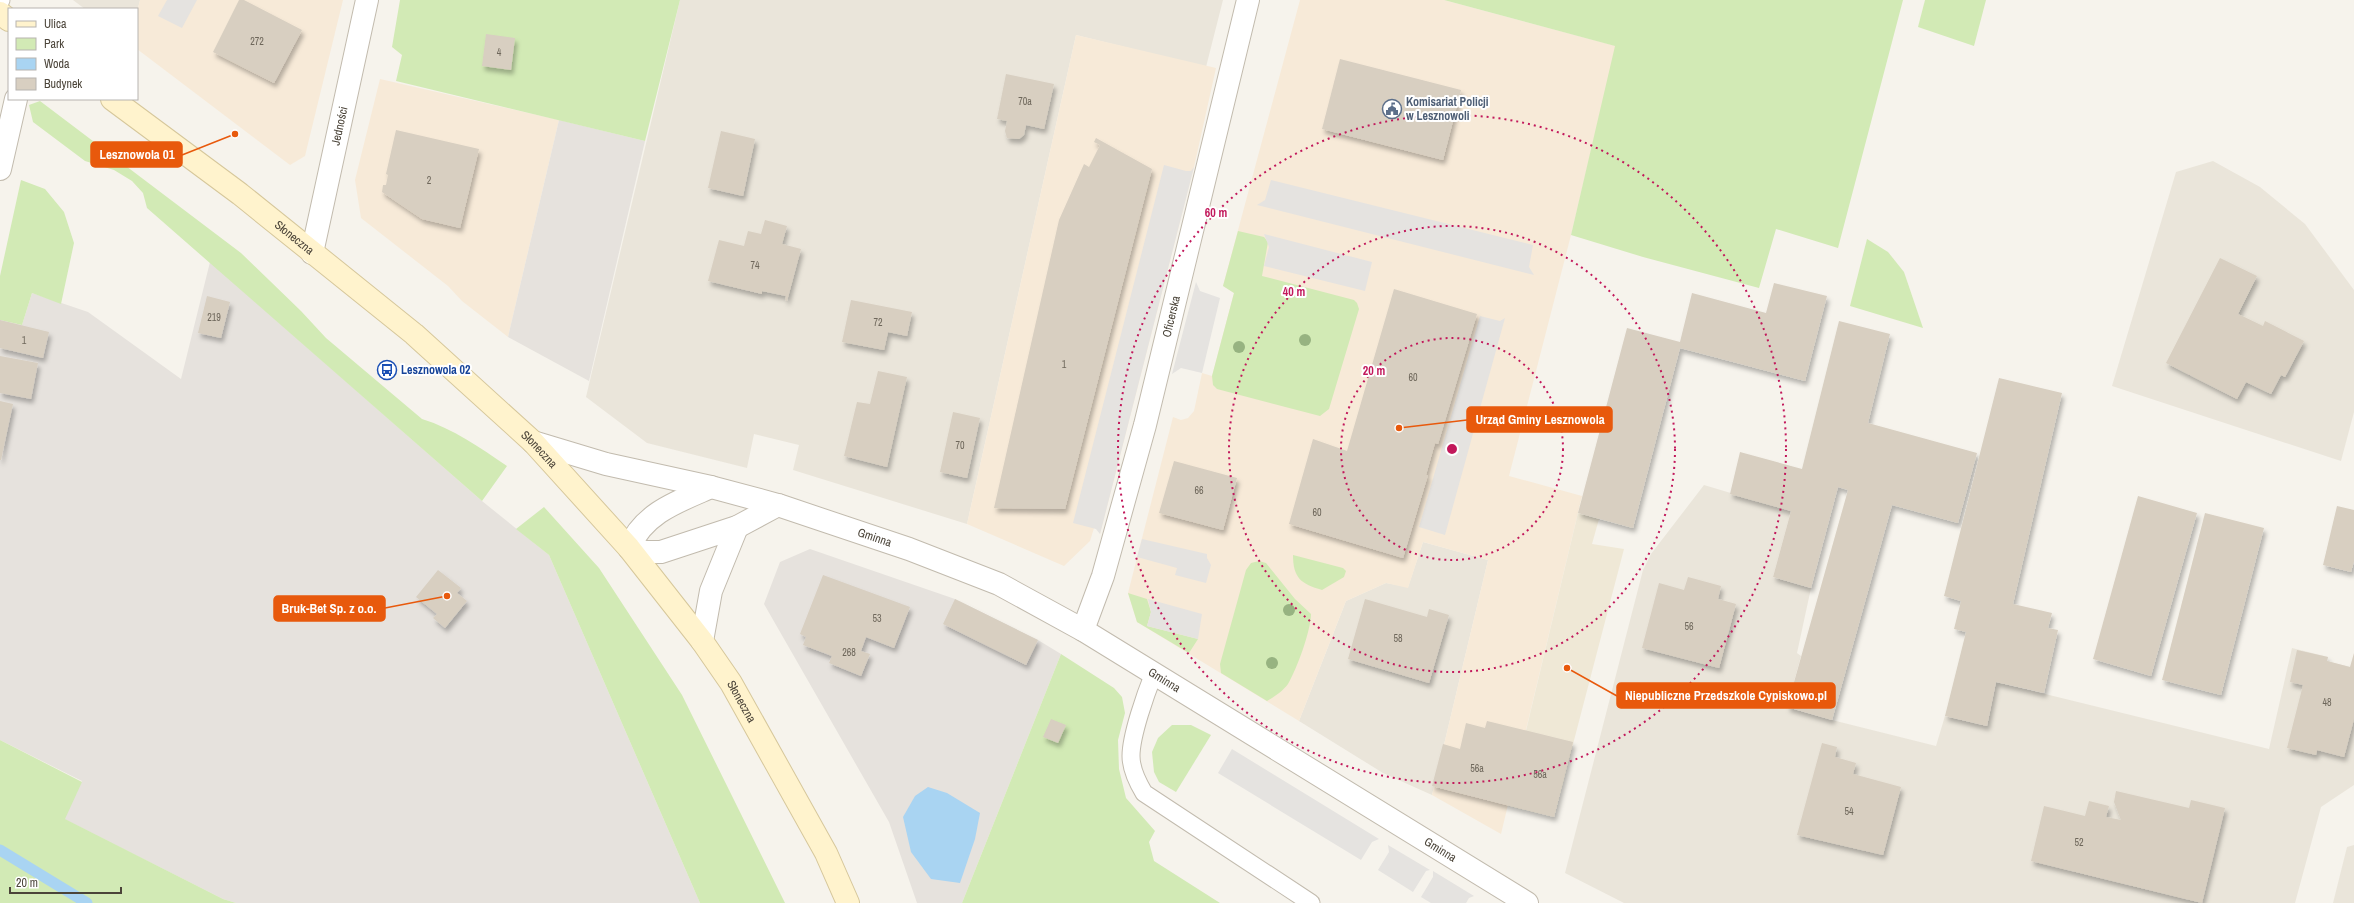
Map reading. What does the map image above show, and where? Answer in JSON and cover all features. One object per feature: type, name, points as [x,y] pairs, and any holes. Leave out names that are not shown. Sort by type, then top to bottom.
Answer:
[{"type":"main road","points":[[0,13],[8,19]]},
{"type":"main road","name":"Słoneczna","points":[[113,100],[240,194],[414,334],[533,442],[629,548],[702,642],[731,683],[826,853],[848,903]]},
{"type":"street","name":"Jedności","points":[[312,253],[367,0]]},
{"type":"street","name":"Oficerska","points":[[1083,630],[1103,576],[1145,425],[1248,0]]},
{"type":"street","points":[[0,170],[4,128],[16,100]]},
{"type":"street","name":"Gminna","points":[[533,442],[606,464],[711,486],[778,504],[909,549],[999,584],[1083,630],[1528,903]]},
{"type":"street","points":[[711,486],[665,508],[642,525],[634,536],[629,548],[645,552],[661,552],[737,527],[778,504]]},
{"type":"street","points":[[702,642],[711,591],[737,527]]},
{"type":"lane","points":[[1154,673],[1144,697],[1131,756],[1136,781],[1144,793],[1177,817],[1310,903]]},
{"type":"shaded area","points":[[73,0],[140,0],[138,8],[84,8]]},
{"type":"shaded area","points":[[140,0],[343,0],[305,156],[290,165],[138,50],[138,8]]},
{"type":"shaded area","points":[[167,0],[197,0],[182,28],[158,16]]},
{"type":"shaded area","points":[[680,0],[1223,0],[1206,67],[1076,35],[967,524],[793,470],[799,445],[754,434],[747,468],[647,443],[586,397]]},
{"type":"shaded area","points":[[1300,0],[1444,0],[1616,46],[1571,235],[1509,476],[1582,496],[1501,834],[1432,795],[1488,560],[1423,542],[1408,588],[1386,583],[1346,601],[1299,721],[1137,622],[1128,593],[1173,417],[1181,420],[1188,418],[1194,411],[1202,373],[1212,376],[1234,293],[1223,286]]},
{"type":"shaded area","points":[[1076,35],[1216,68],[1194,167],[1100,534],[1099,530],[1094,528],[1090,541],[1064,566],[967,524]]},
{"type":"shaded area","points":[[380,79],[559,120],[508,337],[462,301],[448,286],[361,218],[355,180]]},
{"type":"shaded area","points":[[559,120],[645,141],[589,381],[508,337]]},
{"type":"shaded area","points":[[2213,161],[2260,187],[2305,224],[2354,290],[2354,412],[2341,461],[2112,386],[2176,172]]},
{"type":"shaded area","points":[[1164,165],[1186,171],[1191,171],[1194,167],[1100,534],[1096,529],[1073,523]]},
{"type":"shaded area","points":[[1271,180],[1533,245],[1529,267],[1534,275],[1257,205],[1265,200]]},
{"type":"shaded area","points":[[1264,234],[1372,262],[1365,291],[1264,266],[1269,247]]},
{"type":"shaded area","points":[[210,262],[482,501],[549,555],[700,903],[236,903],[223,899],[64,819],[82,781],[0,740],[0,320],[22,325],[32,293],[88,312],[181,379]]},
{"type":"shaded area","points":[[1196,282],[1200,291],[1220,298],[1202,373],[1181,368],[1172,374]]},
{"type":"shaded area","points":[[1480,316],[1500,321],[1505,318],[1445,535],[1419,527]]},
{"type":"shaded area","points":[[1704,485],[1791,511],[1773,577],[1811,588],[1797,653],[1801,656],[1787,707],[1832,720],[1936,746],[1945,716],[1987,726],[1996,682],[2269,749],[2292,648],[2328,657],[2327,661],[2354,668],[2354,785],[2321,807],[2295,903],[1624,903],[1565,873],[1643,570],[1651,554]]},
{"type":"shaded area","points":[[1578,513],[1599,519],[1592,544],[1624,549],[1554,817],[1508,806]]},
{"type":"shaded area","points":[[1142,539],[1207,554],[1207,558],[1211,565],[1206,583],[1175,575],[1177,568],[1137,557]]},
{"type":"shaded area","points":[[1423,542],[1488,560],[1432,795],[1383,773],[1299,721],[1346,601],[1386,583],[1408,587]]},
{"type":"shaded area","points":[[810,549],[955,599],[1038,640],[1061,654],[962,903],[917,903],[889,822],[764,604],[780,562]]},
{"type":"shaded area","points":[[1148,599],[1202,614],[1198,639],[1147,626],[1151,612]]},
{"type":"shaded area","points":[[1232,749],[1379,839],[1372,842],[1361,860],[1218,773]]},
{"type":"shaded area","points":[[1388,845],[1430,870],[1426,871],[1413,892],[1378,870],[1389,852]]},
{"type":"shaded area","points":[[2354,845],[2354,903],[2333,903],[2347,847]]},
{"type":"shaded area","points":[[1433,871],[1474,896],[1469,898],[1466,903],[1431,903],[1421,897],[1433,877]]},
{"type":"green space","points":[[400,0],[680,0],[645,141],[396,81],[402,55],[392,47]]},
{"type":"green space","points":[[1444,0],[1903,0],[1838,248],[1776,229],[1759,288],[1643,257],[1571,235],[1615,46]]},
{"type":"green space","points":[[1925,0],[1986,0],[1974,46],[1918,27]]},
{"type":"green space","points":[[40,101],[241,253],[301,311],[326,338],[422,419],[456,433],[507,466],[482,501],[147,208],[143,193],[132,181],[114,170],[85,161],[33,122],[29,105]]},
{"type":"green space","points":[[21,180],[45,189],[64,212],[74,243],[61,304],[32,293],[22,325],[0,320],[0,276]]},
{"type":"green space","points":[[1238,231],[1264,237],[1268,242],[1262,276],[1354,300],[1357,303],[1359,309],[1329,409],[1320,416],[1217,389],[1213,385],[1212,376],[1234,293],[1223,286]]},
{"type":"green space","points":[[1867,239],[1888,252],[1904,272],[1923,328],[1850,306]]},
{"type":"green space","points":[[544,507],[599,568],[682,695],[785,903],[700,903],[549,555],[516,529]]},
{"type":"green space","points":[[1293,555],[1343,568],[1346,571],[1344,577],[1322,590],[1309,585],[1297,575],[1293,563]]},
{"type":"green space","points":[[1259,561],[1266,563],[1295,599],[1311,614],[1309,630],[1292,677],[1284,689],[1267,701],[1221,673],[1220,664],[1246,570],[1251,563]]},
{"type":"green space","points":[[1128,593],[1147,599],[1151,612],[1147,626],[1198,639],[1189,653],[1137,622]]},
{"type":"green space","points":[[1061,654],[1114,688],[1122,697],[1125,713],[1118,740],[1119,769],[1126,798],[1155,831],[1149,842],[1154,861],[1220,903],[962,903]]},
{"type":"green space","points":[[1172,725],[1191,725],[1211,735],[1176,792],[1159,782],[1154,772],[1152,752],[1158,738]]},
{"type":"green space","points":[[0,740],[82,782],[65,819],[223,899],[236,903],[0,903]]},
{"type":"water","points":[[928,787],[947,793],[980,813],[975,839],[960,883],[931,879],[911,852],[903,817],[915,796]]},
{"type":"building","points":[[239,0],[244,0],[302,30],[274,83],[213,52]]},
{"type":"building","points":[[486,34],[515,38],[511,70],[482,66]]},
{"type":"building","name":"Komisariat Policji w Lesznowoli","points":[[1340,59],[1461,90],[1443,160],[1322,129]]},
{"type":"building","points":[[1006,74],[1054,84],[1044,129],[1026,125],[1024,135],[1019,139],[1007,138],[1005,131],[1007,121],[997,119]]},
{"type":"building","points":[[396,130],[479,149],[460,228],[422,219],[382,192],[383,185],[386,185],[388,175],[386,174]]},
{"type":"building","points":[[721,131],[755,139],[743,196],[708,188]]},
{"type":"building","points":[[1096,138],[1152,169],[1065,509],[994,508],[1059,220],[1084,164],[1089,167],[1100,145],[1094,142]]},
{"type":"building","points":[[765,220],[787,226],[782,244],[801,249],[787,301],[785,300],[786,296],[762,291],[762,294],[708,281],[719,240],[744,246],[748,231],[761,234]]},
{"type":"building","points":[[2220,258],[2257,276],[2238,314],[2263,326],[2265,321],[2304,341],[2285,377],[2281,375],[2271,394],[2246,382],[2237,399],[2166,363]]},
{"type":"building","points":[[1774,283],[1827,296],[1805,381],[1680,348],[1633,528],[1578,513],[1627,328],[1680,342],[1692,293],[1766,313]]},
{"type":"building","points":[[1394,289],[1477,314],[1438,444],[1435,443],[1426,475],[1428,475],[1403,558],[1289,524],[1313,439],[1347,451]]},
{"type":"building","points":[[207,296],[230,302],[221,338],[198,333]]},
{"type":"building","points":[[851,300],[912,312],[907,336],[888,332],[884,350],[842,342]]},
{"type":"building","points":[[0,320],[49,332],[43,358],[0,348]]},
{"type":"building","points":[[1839,321],[1890,334],[1868,423],[1977,453],[1958,523],[1892,505],[1832,720],[1787,707],[1848,490],[1838,487],[1811,588],[1773,577],[1791,511],[1730,494],[1740,452],[1802,469]]},
{"type":"building","points":[[0,356],[38,363],[31,399],[0,393]]},
{"type":"building","points":[[878,371],[907,377],[887,467],[844,456],[857,402],[870,404]]},
{"type":"building","points":[[1999,378],[2062,393],[2013,604],[2052,613],[2048,628],[2058,630],[2044,693],[1996,682],[1987,726],[1945,716],[1966,632],[1954,629],[1961,601],[1944,596]]},
{"type":"building","points":[[0,401],[13,404],[1,460],[0,460]]},
{"type":"building","points":[[953,412],[980,418],[967,478],[940,472]]},
{"type":"building","points":[[1174,461],[1237,478],[1223,530],[1159,513]]},
{"type":"building","points":[[2138,496],[2197,513],[2151,676],[2093,659]]},
{"type":"building","points":[[2337,506],[2354,510],[2354,561],[2351,572],[2323,565]]},
{"type":"building","points":[[2205,513],[2264,528],[2221,695],[2162,680]]},
{"type":"building","points":[[438,570],[461,588],[457,593],[467,601],[445,628],[433,618],[437,614],[416,597]]},
{"type":"building","points":[[823,575],[910,607],[894,648],[866,637],[861,651],[870,654],[861,676],[829,663],[832,656],[803,645],[806,637],[800,634]]},
{"type":"building","points":[[1688,577],[1721,586],[1718,599],[1736,604],[1719,668],[1642,648],[1659,583],[1684,590]]},
{"type":"building","points":[[955,599],[1038,640],[1026,665],[943,624]]},
{"type":"building","points":[[1365,599],[1427,617],[1429,609],[1449,615],[1429,683],[1348,659]]},
{"type":"building","points":[[2297,650],[2328,657],[2327,661],[2350,667],[2354,653],[2354,719],[2344,757],[2317,750],[2316,755],[2287,748],[2303,685],[2290,682]]},
{"type":"building","points":[[1051,719],[1066,725],[1058,743],[1043,737]]},
{"type":"building","points":[[1487,721],[1573,742],[1554,817],[1432,786],[1443,744],[1460,749],[1466,723],[1485,728]]},
{"type":"building","points":[[1822,743],[1837,747],[1835,757],[1856,763],[1853,774],[1901,787],[1883,855],[1797,835]]},
{"type":"building","points":[[2116,791],[2189,808],[2191,800],[2225,808],[2202,903],[2031,861],[2044,806],[2085,816],[2089,801],[2109,806],[2106,817],[2121,820],[2114,802]]},
{"type":"waterway","points":[[0,850],[87,903]]},
{"type":"place","name":"Komisariat Policji w Lesznowoli","points":[[1392,109]]},
{"type":"place","name":"Lesznowola 01","points":[[235,134]]},
{"type":"place","name":"Lesznowola 02","points":[[387,370]]},
{"type":"place","name":"Urząd Gminy Lesznowola","points":[[1399,428]]},
{"type":"place","name":"Bruk-Bet Sp. z o.o.","points":[[447,596]]},
{"type":"place","name":"Niepubliczne Przedszkole Cypiskowo.pl","points":[[1567,668]]}]
